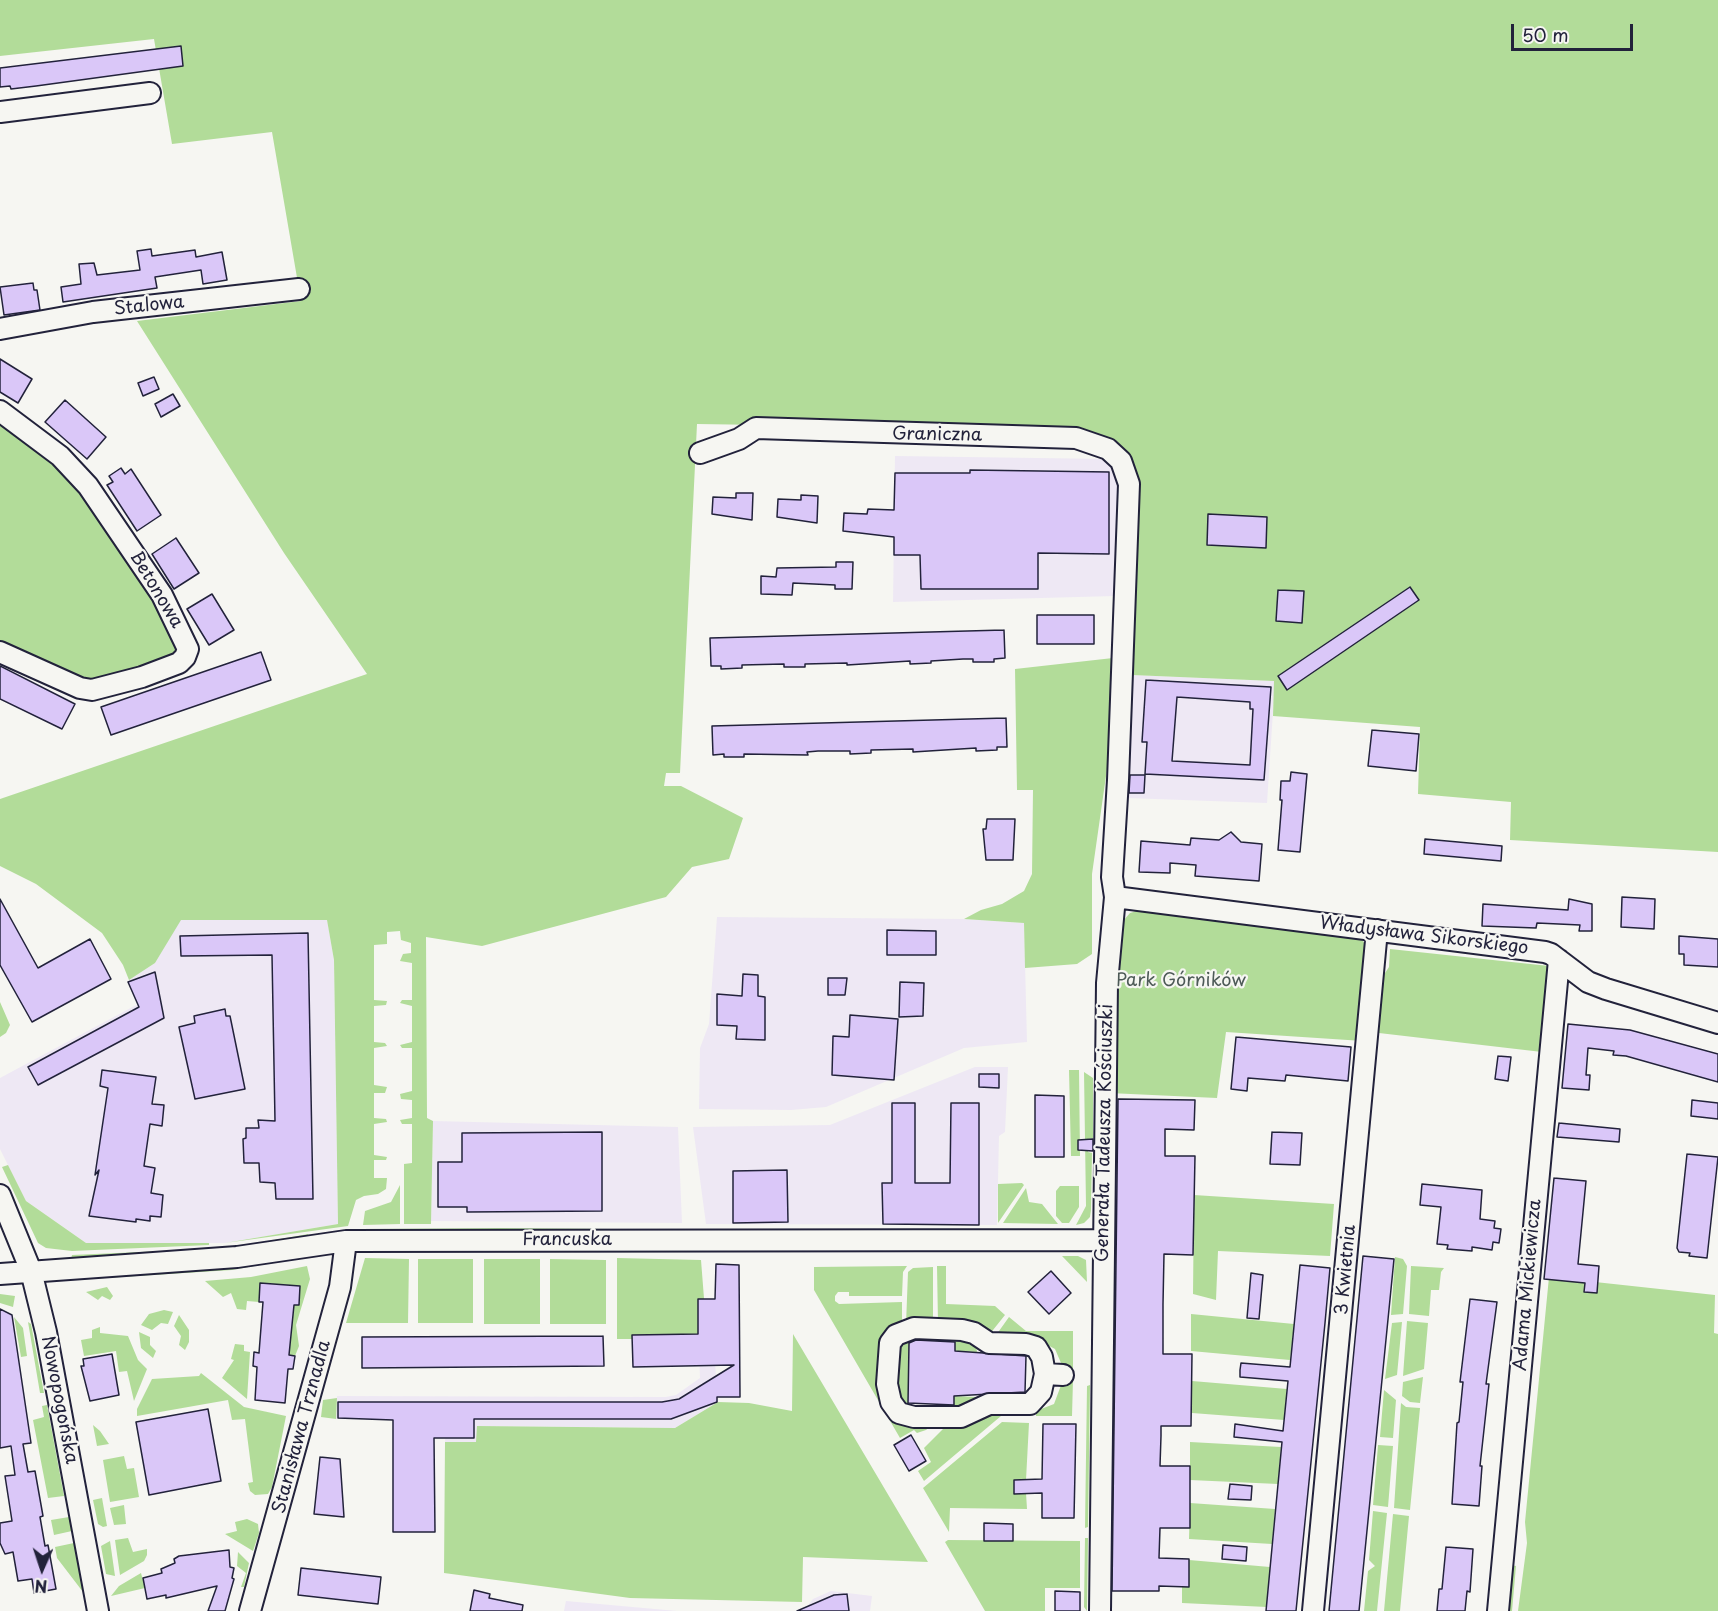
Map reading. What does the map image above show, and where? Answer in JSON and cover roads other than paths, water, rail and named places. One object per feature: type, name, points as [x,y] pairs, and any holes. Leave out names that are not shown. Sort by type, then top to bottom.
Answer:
[{"type":"street","points":[[0,112],[150,93]]},
{"type":"street","name":"Stalowa","points":[[0,329],[93,312],[298,289]]},
{"type":"street","name":"Betonowa","points":[[0,411],[60,456],[88,486],[162,595],[188,649],[185,657],[179,663],[142,678],[92,690],[80,688],[0,651]]},
{"type":"street","name":"Graniczna","points":[[700,453],[739,439],[756,428],[1076,438],[1108,449],[1121,461],[1129,484],[1128,512]]},
{"type":"street","name":"Generała Tadeusza Kościuszki","points":[[1100,1611],[1108,963],[1115,897],[1112,877],[1128,512]]},
{"type":"street","name":"Władysława Sikorskiego","points":[[1115,897],[1538,951],[1551,954],[1575,974],[1606,989],[1718,1023]]},
{"type":"street","name":"3 Kwietnia","points":[[1314,1611],[1377,930]]},
{"type":"street","name":"Adama Mickiewicza","points":[[1498,1611],[1559,960]]},
{"type":"street","name":"Nowopogońska","points":[[0,1195],[31,1271],[59,1399],[98,1611]]},
{"type":"street","name":"Francuska","points":[[0,1274],[237,1257],[346,1241],[1104,1240]]},
{"type":"street","name":"Stanisława Trznadla","points":[[250,1611],[340,1287],[346,1241]]},
{"type":"street","points":[[914,1328],[962,1330],[974,1333],[989,1343],[1026,1344],[1035,1347],[1054,1375],[1030,1404],[989,1404],[961,1418],[914,1418],[899,1413],[891,1402],[887,1384],[890,1343],[896,1335],[914,1328]]},
{"type":"park label","name":"Park Górników","points":[[1181,981]]}]
